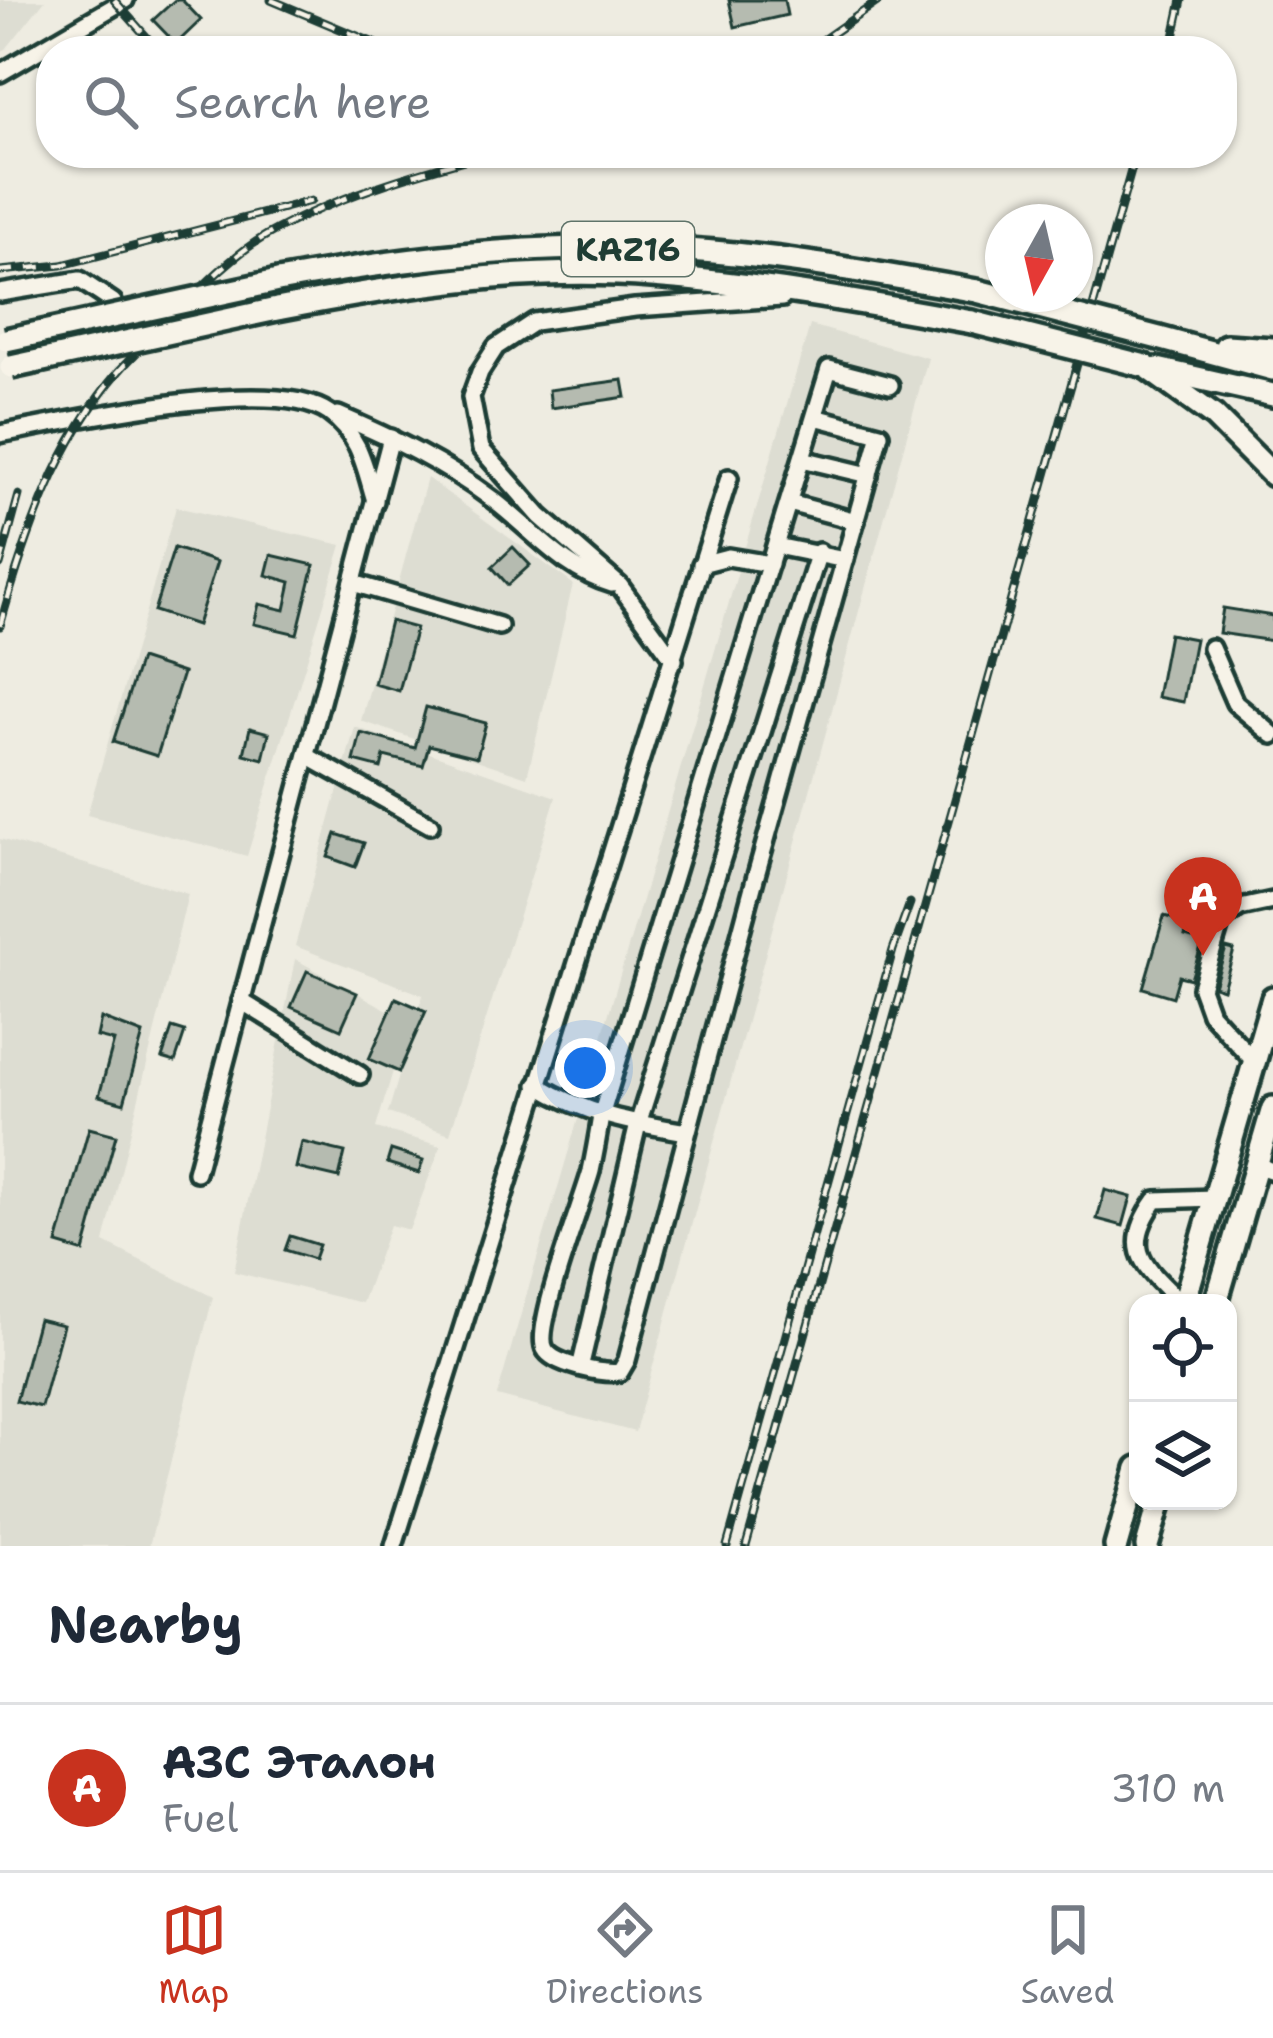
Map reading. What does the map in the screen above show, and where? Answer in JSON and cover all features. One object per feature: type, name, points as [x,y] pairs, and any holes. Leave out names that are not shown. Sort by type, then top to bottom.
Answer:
[{"type":"highway","name":"KAZ16","points":[[3,340],[278,280],[406,260],[510,251],[652,248],[825,263],[977,291],[1273,369]]},
{"type":"highway","name":"KAZ16","points":[[6,368],[391,286],[509,276],[649,275],[821,295],[972,322],[1273,395]]},
{"type":"highway","name":"KAZ16","points":[[1159,338],[1273,349]]},
{"type":"highway","name":"KAZ16","points":[[1145,366],[1214,416],[1273,475]]},
{"type":"highway","points":[[1186,1294],[1273,998]]},
{"type":"highway","points":[[1219,1294],[1264,1168],[1273,1108]]},
{"type":"highway","points":[[1116,1546],[1129,1500]]},
{"type":"highway","points":[[1147,1546],[1157,1510]]},
{"type":"street","points":[[63,36],[125,0]]},
{"type":"street","points":[[0,73],[36,52]]},
{"type":"street","points":[[0,293],[80,280],[112,302]]},
{"type":"street","points":[[674,660],[620,586],[541,516],[481,449],[471,397],[480,372],[496,347],[534,322],[635,308],[821,295]]},
{"type":"street","points":[[815,417],[880,434],[626,1360],[620,1372],[607,1373],[557,1360],[546,1352],[542,1340],[590,1173],[601,1117],[829,369],[890,386]]},
{"type":"street","points":[[0,434],[227,397],[278,398],[327,411],[434,458],[496,502],[548,550],[598,580],[620,586]]},
{"type":"street","points":[[327,411],[358,442],[375,504]]},
{"type":"street","points":[[196,1172],[391,437]]},
{"type":"street","points":[[802,459],[868,475]]},
{"type":"street","points":[[394,1546],[729,478]]},
{"type":"street","points":[[789,503],[856,521]]},
{"type":"street","points":[[776,546],[845,560]]},
{"type":"street","points":[[581,1364],[638,1124],[819,552]]},
{"type":"street","points":[[701,564],[728,557],[770,564]]},
{"type":"street","points":[[353,583],[499,626]]},
{"type":"street","points":[[1211,647],[1235,703],[1273,735]]},
{"type":"street","points":[[307,756],[430,825]]},
{"type":"street","points":[[1253,1060],[1210,1013],[1202,988],[1221,921],[1240,908],[1273,901]]},
{"type":"street","points":[[242,1001],[360,1075]]},
{"type":"street","points":[[537,1085],[601,1117],[687,1132]]},
{"type":"street","points":[[1174,1294],[1141,1261],[1139,1242],[1156,1201],[1214,1198]]},
{"type":"shaded area","points":[[0,0],[45,0],[0,52]]},
{"type":"shaded area","points":[[810,325],[928,358],[635,1432],[497,1396]]},
{"type":"shaded area","points":[[427,478],[573,584],[527,777],[361,721]]},
{"type":"shaded area","points":[[176,507],[342,545],[247,856],[87,815]]},
{"type":"shaded area","points":[[355,727],[556,797],[450,1134],[388,1113],[423,995],[295,946]]},
{"type":"shaded area","points":[[0,839],[188,894],[104,1242],[213,1297],[149,1546],[0,1546]]},
{"type":"shaded area","points":[[295,959],[408,1021],[376,1128],[441,1146],[409,1230],[390,1225],[362,1303],[234,1272]]},
{"type":"building","points":[[175,0],[182,0],[201,20],[184,36],[168,36],[153,20]]},
{"type":"building","points":[[729,0],[784,0],[787,15],[735,27]]},
{"type":"building","points":[[623,380],[626,397],[551,408],[549,390]]},
{"type":"building","points":[[513,547],[530,565],[508,585],[492,567]]},
{"type":"building","points":[[174,548],[217,562],[197,625],[154,611]]},
{"type":"building","points":[[271,555],[314,565],[297,634],[254,624],[259,604],[285,610],[291,582],[266,575]]},
{"type":"building","points":[[1223,608],[1273,616],[1273,641],[1219,633]]},
{"type":"building","points":[[390,621],[416,628],[399,691],[374,684]]},
{"type":"building","points":[[1169,634],[1195,639],[1183,702],[1157,697]]},
{"type":"building","points":[[140,659],[183,673],[157,756],[113,742]]},
{"type":"building","points":[[426,707],[486,723],[477,757],[429,745],[423,766],[384,756],[381,768],[354,761],[361,733],[415,748]]},
{"type":"building","points":[[250,728],[269,733],[263,759],[244,754]]},
{"type":"building","points":[[336,834],[364,843],[355,867],[328,857]]},
{"type":"building","points":[[1164,916],[1189,923],[1185,936],[1203,941],[1191,979],[1179,976],[1173,997],[1143,988]]},
{"type":"building","points":[[1226,948],[1234,950],[1223,989],[1214,986]]},
{"type":"building","points":[[307,971],[357,993],[341,1029],[291,1007]]},
{"type":"building","points":[[396,998],[426,1011],[399,1072],[369,1059]]},
{"type":"building","points":[[101,1018],[143,1034],[124,1103],[99,1096],[114,1041],[97,1037]]},
{"type":"building","points":[[172,1028],[185,1032],[175,1062],[162,1058]]},
{"type":"building","points":[[89,1128],[116,1135],[84,1252],[57,1244]]},
{"type":"building","points":[[302,1142],[345,1152],[339,1178],[296,1168]]},
{"type":"building","points":[[391,1150],[423,1160],[419,1173],[387,1163]]},
{"type":"building","points":[[1105,1190],[1131,1197],[1123,1226],[1097,1219]]},
{"type":"building","points":[[290,1236],[319,1245],[314,1259],[285,1250]]},
{"type":"building","points":[[38,1319],[63,1325],[41,1407],[16,1401]]},
{"type":"railway","points":[[114,0],[146,36]]},
{"type":"railway","points":[[271,0],[357,36]]},
{"type":"railway","points":[[828,36],[880,0]]},
{"type":"railway","points":[[1174,36],[1182,0]]},
{"type":"railway","points":[[0,626],[46,492],[78,429],[119,371],[208,281],[254,243],[347,198],[438,168]]},
{"type":"railway","points":[[746,1546],[1132,168]]},
{"type":"railway","points":[[0,271],[62,265],[311,201]]},
{"type":"railway","points":[[0,565],[19,495]]},
{"type":"railway","points":[[727,1546],[910,903]]},
{"type":"place","name":"АЗС Эталон","points":[[1203,956]]}]
